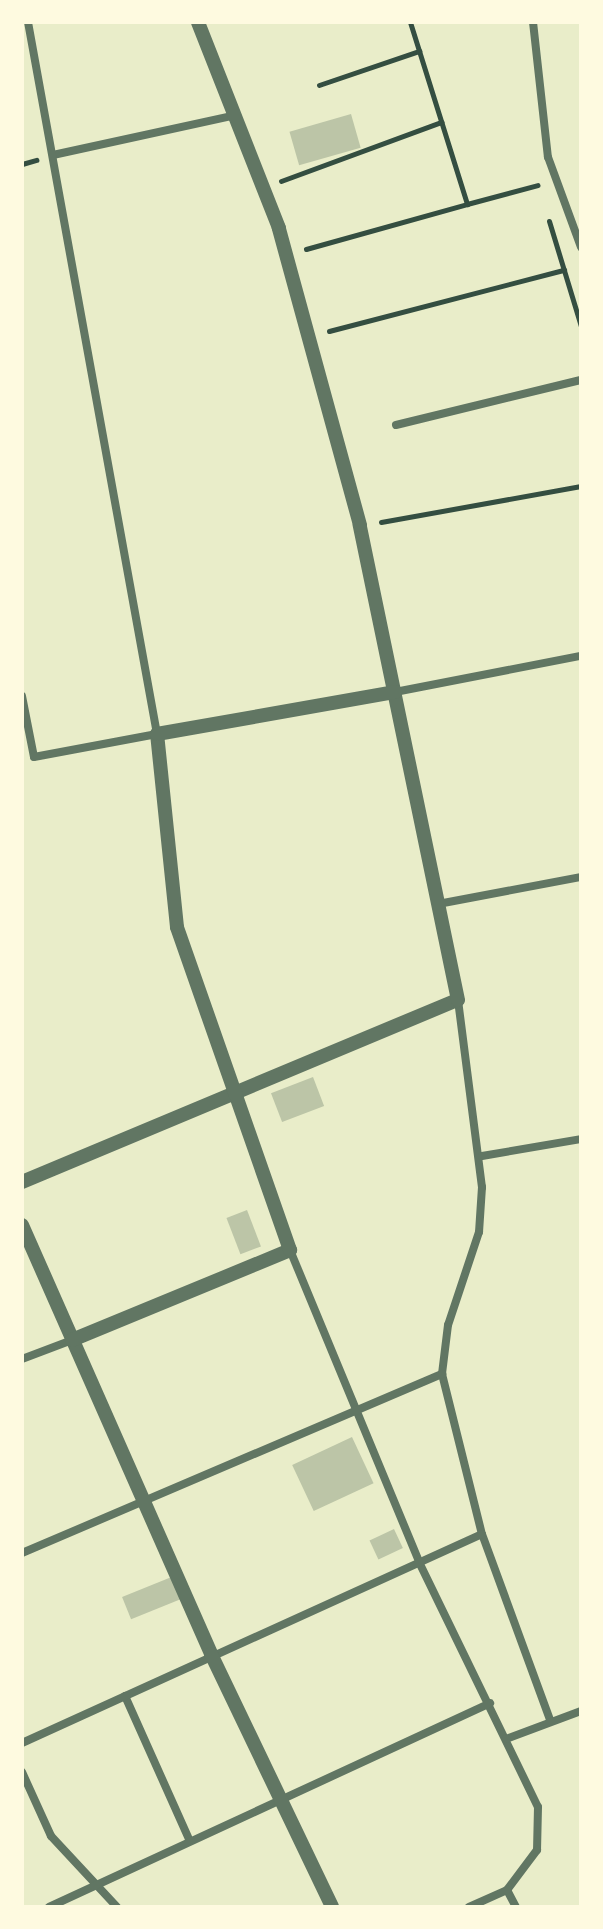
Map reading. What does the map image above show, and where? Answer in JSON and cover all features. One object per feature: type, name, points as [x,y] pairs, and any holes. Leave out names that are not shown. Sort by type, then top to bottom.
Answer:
[{"type":"street","points":[[28,22],[157,734],[177,927],[290,1250],[419,1562],[490,1703],[542,1822],[537,1850],[507,1890],[469,1907]]},
{"type":"street","points":[[198,22],[236,115],[286,254],[360,525],[395,692],[458,1000],[482,1156],[479,1232],[448,1325],[442,1374],[482,1534],[550,1720]]},
{"type":"street","points":[[533,22],[548,157],[581,247]]},
{"type":"street","points":[[53,155],[236,115]]},
{"type":"street","points":[[396,425],[581,380]]},
{"type":"street","points":[[22,696],[34,757],[581,656]]},
{"type":"street","points":[[438,904],[581,877]]},
{"type":"street","points":[[22,1182],[234,1090],[458,1000]]},
{"type":"street","points":[[482,1156],[581,1139]]},
{"type":"street","points":[[22,1225],[211,1654],[281,1794],[332,1907]]},
{"type":"street","points":[[22,1359],[290,1250]]},
{"type":"street","points":[[22,1553],[442,1374]]},
{"type":"street","points":[[22,1743],[211,1654],[482,1534]]},
{"type":"street","points":[[125,1696],[189,1839]]},
{"type":"street","points":[[49,1907],[281,1794],[490,1703]]},
{"type":"street","points":[[506,1739],[550,1720],[581,1711]]},
{"type":"street","points":[[22,1772],[51,1836],[117,1907]]},
{"type":"street","points":[[507,1890],[516,1907]]},
{"type":"path","points":[[410,22],[467,204]]},
{"type":"path","points":[[319,85],[419,51]]},
{"type":"path","points":[[262,188],[441,122]]},
{"type":"path","points":[[286,254],[537,182],[541,197]]},
{"type":"path","points":[[546,212],[581,326]]},
{"type":"path","points":[[309,337],[564,270]]},
{"type":"path","points":[[360,525],[581,486]]},
{"type":"building","points":[[351,114],[361,148],[299,165],[289,132]]},
{"type":"building","points":[[313,1077],[324,1106],[282,1122],[271,1093]]},
{"type":"building","points":[[247,1210],[261,1246],[240,1254],[226,1218]]},
{"type":"building","points":[[352,1437],[374,1483],[314,1511],[292,1465]]},
{"type":"building","points":[[394,1529],[403,1548],[378,1559],[370,1540]]},
{"type":"building","points":[[174,1576],[183,1598],[131,1619],[122,1597]]}]
